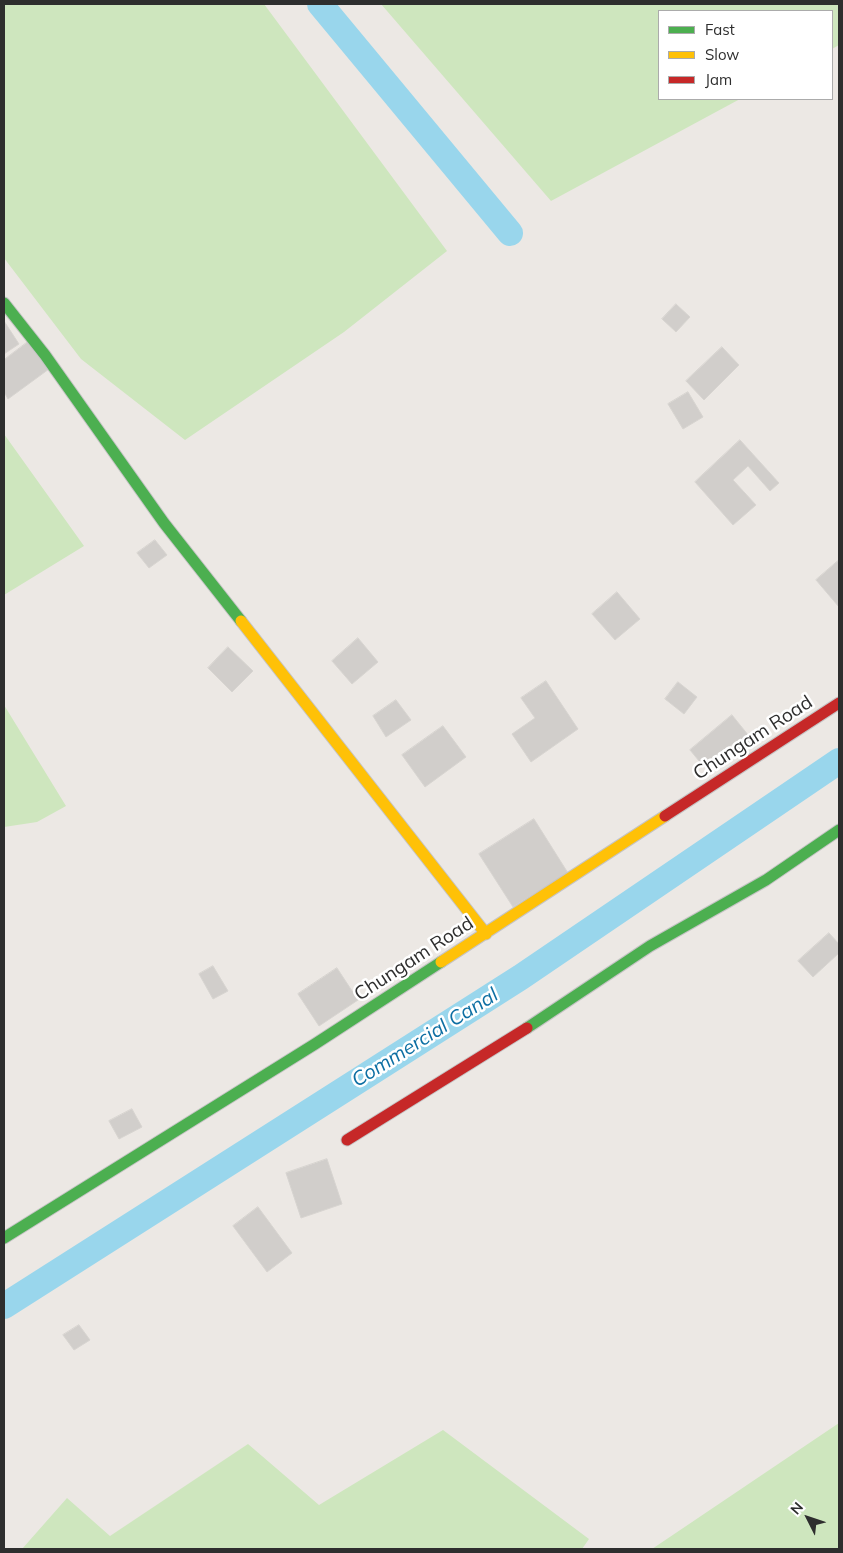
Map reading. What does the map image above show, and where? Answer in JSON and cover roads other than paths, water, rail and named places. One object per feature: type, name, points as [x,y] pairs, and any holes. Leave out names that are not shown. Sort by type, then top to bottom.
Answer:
[{"type":"street","points":[[4,303],[45,355],[164,523],[486,934]]},
{"type":"street","name":"Chungam Road","points":[[4,1238],[315,1044],[839,702]]},
{"type":"street","points":[[347,1140],[523,1030],[650,946],[766,880],[839,830]]},
{"type":"waterway","points":[[320,4],[510,233]]},
{"type":"waterway","name":"Commercial Canal","points":[[4,1306],[521,977],[839,761]]}]
